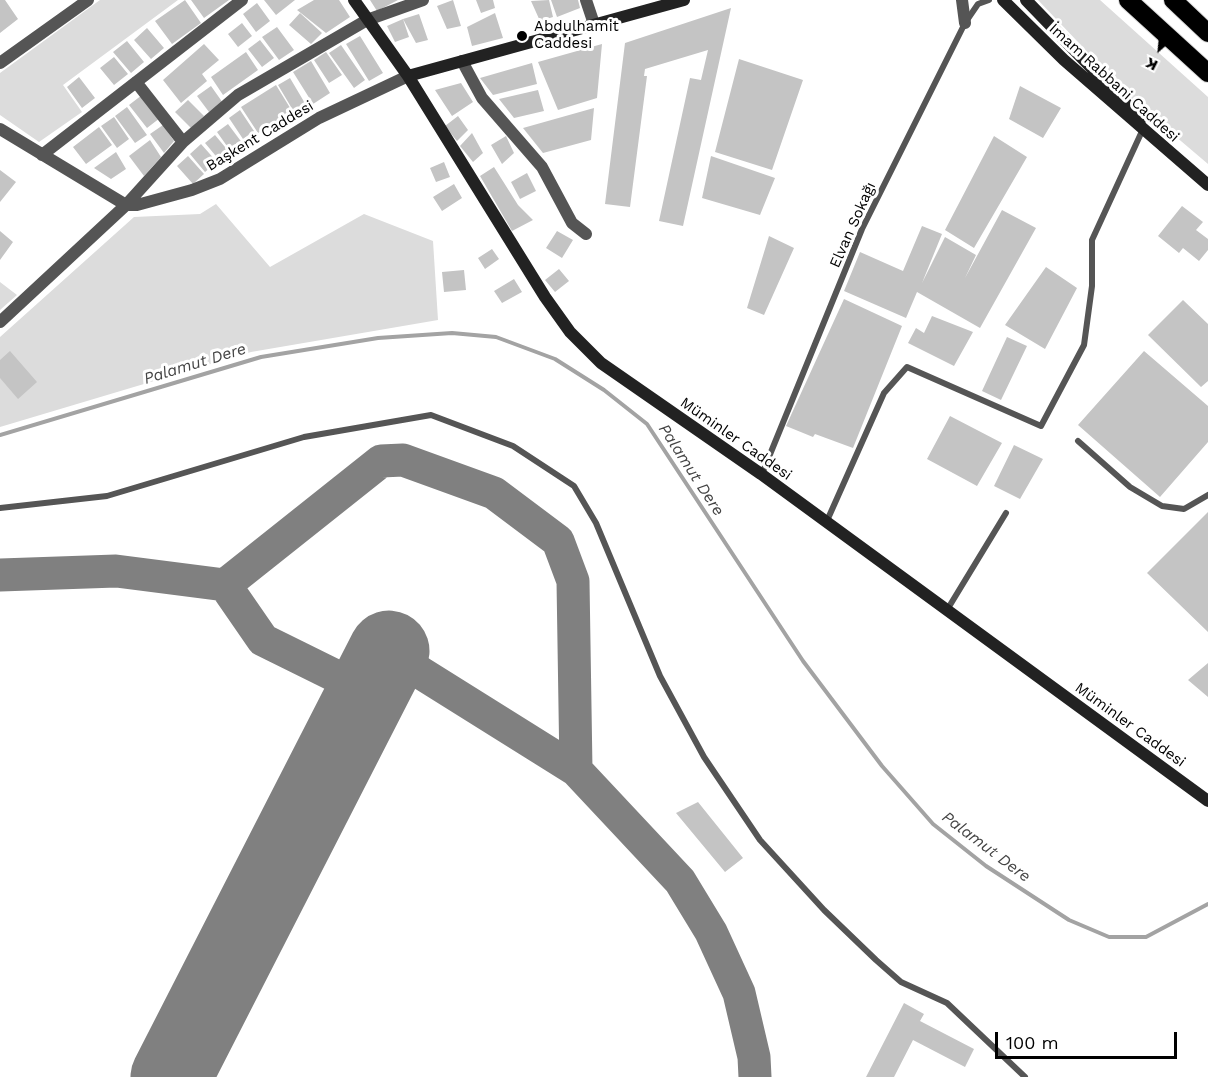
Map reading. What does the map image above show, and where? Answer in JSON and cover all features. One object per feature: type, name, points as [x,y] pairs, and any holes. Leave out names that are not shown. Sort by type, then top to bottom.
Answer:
[{"type":"highway","points":[[1128,0],[1208,73]]},
{"type":"highway","points":[[1173,0],[1208,33]]},
{"type":"street","points":[[0,63],[88,0]]},
{"type":"street","points":[[42,155],[242,0]]},
{"type":"street","name":"Müminler Caddesi","points":[[354,0],[408,76],[570,332],[601,363],[761,474],[826,524],[1208,801]]},
{"type":"street","points":[[0,322],[126,205],[183,142],[238,95],[367,20],[423,0]]},
{"type":"street","points":[[586,0],[594,24]]},
{"type":"street","points":[[408,76],[684,0]]},
{"type":"street","points":[[962,0],[965,23]]},
{"type":"street","points":[[1026,0],[1118,93],[1177,160]]},
{"type":"street","name":"İmam Rabbani Caddesi","points":[[1004,2],[1064,60],[1208,185]]},
{"type":"street","points":[[462,61],[482,98],[542,167],[572,223],[586,234]]},
{"type":"street","name":"Başkent Caddesi","points":[[126,205],[147,203],[207,185],[310,123],[408,76]]},
{"type":"street","points":[[136,82],[183,142]]},
{"type":"street","points":[[0,129],[126,205]]},
{"type":"lane","name":"Elvan Sokağı","points":[[761,474],[862,229],[965,23],[978,4],[990,0],[1004,2]]},
{"type":"lane","points":[[826,524],[884,393],[907,367],[1041,426],[1084,345],[1092,286],[1092,240],[1143,129]]},
{"type":"lane","points":[[0,508],[107,496],[304,437],[431,415],[513,446],[574,486],[596,523],[660,676],[704,757],[760,840],[824,910],[876,960],[901,982],[947,1003],[1025,1077]]},
{"type":"lane","points":[[1078,441],[1130,487],[1162,506],[1184,509],[1208,495]]},
{"type":"lane","points":[[947,611],[1006,513]]},
{"type":"shaded area","points":[[100,0],[178,0],[63,85],[82,112],[39,142],[0,115],[0,73]]},
{"type":"shaded area","points":[[1038,0],[1100,0],[1208,97],[1208,164],[1135,102]]},
{"type":"shaded area","points":[[216,204],[270,267],[364,214],[433,241],[438,320],[251,352],[0,427],[0,337],[134,217],[200,214]]},
{"type":"shaded area","points":[[0,282],[17,295],[0,310]]},
{"type":"building","points":[[0,0],[5,0],[18,19],[0,33]]},
{"type":"building","points":[[185,0],[201,23],[172,44],[155,21]]},
{"type":"building","points":[[191,0],[229,0],[204,18]]},
{"type":"building","points":[[264,0],[295,0],[276,15]]},
{"type":"building","points":[[314,0],[339,0],[350,17],[326,33],[297,10]]},
{"type":"building","points":[[370,0],[398,0],[377,11]]},
{"type":"building","points":[[453,0],[461,26],[447,29],[437,6]]},
{"type":"building","points":[[476,0],[493,0],[495,8],[481,13]]},
{"type":"building","points":[[549,0],[553,17],[540,21],[531,1]]},
{"type":"building","points":[[551,0],[578,0],[580,8],[557,17]]},
{"type":"building","points":[[257,3],[270,21],[256,32],[243,14]]},
{"type":"building","points":[[731,8],[683,226],[659,221],[690,78],[701,80],[708,50],[645,69],[644,76],[647,76],[630,207],[605,204],[625,43]]},
{"type":"building","points":[[300,13],[322,33],[311,44],[289,25]]},
{"type":"building","points":[[495,13],[503,38],[472,46],[467,27]]},
{"type":"building","points":[[419,14],[428,40],[416,43],[403,19]]},
{"type":"building","points":[[403,19],[409,37],[395,42],[387,26]]},
{"type":"building","points":[[242,23],[252,36],[238,47],[228,34]]},
{"type":"building","points":[[277,27],[294,50],[279,60],[262,37]]},
{"type":"building","points":[[147,28],[164,48],[151,59],[134,40]]},
{"type":"building","points":[[360,36],[383,73],[369,81],[346,44]]},
{"type":"building","points":[[260,40],[274,58],[262,67],[248,49]]},
{"type":"building","points":[[127,41],[144,62],[131,73],[113,52]]},
{"type":"building","points":[[204,44],[219,60],[202,74],[207,81],[181,103],[163,80]]},
{"type":"building","points":[[602,44],[597,98],[558,110],[538,62]]},
{"type":"building","points":[[341,45],[365,80],[354,88],[329,53]]},
{"type":"building","points":[[246,52],[258,70],[223,95],[211,77]]},
{"type":"building","points":[[326,52],[342,75],[329,83],[314,60]]},
{"type":"building","points":[[114,57],[128,74],[114,85],[100,68]]},
{"type":"building","points":[[739,59],[803,80],[772,170],[715,152]]},
{"type":"building","points":[[311,61],[330,93],[313,104],[293,72]]},
{"type":"building","points":[[532,63],[537,84],[493,95],[480,78]]},
{"type":"building","points":[[79,77],[95,98],[82,108],[67,87]]},
{"type":"building","points":[[290,78],[306,105],[294,112],[278,85]]},
{"type":"building","points":[[461,83],[473,102],[452,116],[435,90]]},
{"type":"building","points":[[276,85],[292,111],[258,133],[241,107]]},
{"type":"building","points":[[211,86],[223,103],[209,112],[197,96]]},
{"type":"building","points":[[1020,86],[1061,108],[1043,138],[1009,119]]},
{"type":"building","points":[[538,90],[544,111],[514,118],[499,99]]},
{"type":"building","points":[[142,95],[160,118],[147,128],[129,105]]},
{"type":"building","points":[[188,100],[204,116],[191,128],[175,112]]},
{"type":"building","points":[[127,107],[147,135],[135,143],[115,116]]},
{"type":"building","points":[[594,108],[591,140],[543,153],[523,128]]},
{"type":"building","points":[[240,110],[254,131],[243,139],[229,118]]},
{"type":"building","points":[[458,116],[468,130],[457,141],[445,126]]},
{"type":"building","points":[[114,117],[129,139],[117,148],[101,126]]},
{"type":"building","points":[[228,124],[246,148],[234,156],[217,132]]},
{"type":"building","points":[[163,125],[174,141],[164,153],[150,134]]},
{"type":"building","points":[[99,127],[112,145],[86,164],[73,147]]},
{"type":"building","points":[[472,133],[483,153],[473,162],[460,146]]},
{"type":"building","points":[[215,135],[230,153],[220,161],[205,143]]},
{"type":"building","points":[[506,136],[514,153],[502,164],[491,145]]},
{"type":"building","points":[[994,136],[1027,157],[974,248],[945,230]]},
{"type":"building","points":[[150,140],[161,157],[144,176],[129,156]]},
{"type":"building","points":[[201,144],[217,162],[205,172],[190,154]]},
{"type":"building","points":[[116,152],[126,169],[111,179],[94,168]]},
{"type":"building","points":[[188,156],[204,174],[193,184],[177,166]]},
{"type":"building","points":[[711,156],[775,178],[760,215],[702,198]]},
{"type":"building","points":[[444,162],[450,177],[436,182],[430,168]]},
{"type":"building","points":[[494,167],[518,205],[533,220],[512,231],[480,176]]},
{"type":"building","points":[[0,170],[16,182],[0,202]]},
{"type":"building","points":[[527,173],[536,191],[520,199],[511,182]]},
{"type":"building","points":[[454,184],[462,198],[442,211],[433,197]]},
{"type":"building","points":[[1182,206],[1203,222],[1196,230],[1208,239],[1208,250],[1199,261],[1183,248],[1179,253],[1158,236]]},
{"type":"building","points":[[1002,210],[1036,228],[980,328],[917,292],[906,318],[844,291],[860,252],[903,271],[922,226],[942,234],[922,283],[945,237],[976,255],[965,278]]},
{"type":"building","points":[[0,231],[13,242],[0,260]]},
{"type":"building","points":[[557,231],[573,240],[562,258],[546,248]]},
{"type":"building","points":[[769,236],[794,248],[764,315],[747,308]]},
{"type":"building","points":[[492,249],[499,259],[485,269],[478,258]]},
{"type":"building","points":[[1046,267],[1077,288],[1045,349],[1005,325]]},
{"type":"building","points":[[559,269],[569,281],[555,292],[545,280]]},
{"type":"building","points":[[464,270],[466,290],[444,292],[442,272]]},
{"type":"building","points":[[514,279],[522,292],[502,303],[494,291]]},
{"type":"building","points":[[844,299],[902,326],[853,448],[815,434],[813,437],[786,426]]},
{"type":"building","points":[[1183,300],[1208,324],[1208,381],[1201,387],[1148,335]]},
{"type":"building","points":[[932,316],[973,332],[954,366],[908,343],[916,328],[924,333]]},
{"type":"building","points":[[1007,337],[1027,346],[1001,400],[982,391]]},
{"type":"building","points":[[10,351],[37,382],[18,399],[0,378],[0,360]]},
{"type":"building","points":[[1144,351],[1208,406],[1208,442],[1160,497],[1078,425]]},
{"type":"building","points":[[950,416],[1002,443],[977,486],[927,459]]},
{"type":"building","points":[[1014,445],[1043,459],[1020,499],[994,486]]},
{"type":"building","points":[[1208,512],[1208,632],[1147,573]]},
{"type":"building","points":[[1208,663],[1208,697],[1188,680]]},
{"type":"building","points":[[698,802],[743,858],[725,872],[676,813]]},
{"type":"building","points":[[904,1003],[924,1014],[920,1021],[974,1049],[965,1067],[913,1040],[894,1077],[866,1077]]},
{"type":"waterway","name":"Palamut Dere","points":[[0,435],[261,357],[378,338],[452,333],[496,337],[555,359],[604,390],[647,424],[803,661],[882,766],[933,824],[986,866],[1069,920],[1109,937],[1146,937],[1208,904]]},
{"type":"taxiway","points":[[0,575],[116,571],[225,585],[381,461],[403,460],[494,493],[558,541],[573,581],[576,770],[397,658]]},
{"type":"taxiway","points":[[225,585],[263,640],[350,683]]},
{"type":"taxiway","points":[[576,770],[680,881],[711,932],[739,993],[754,1057],[755,1077]]},
{"type":"runway","points":[[171,1077],[389,651]]},
{"type":"place","name":"Abdulhamit Caddesi","points":[[522,36]]}]
